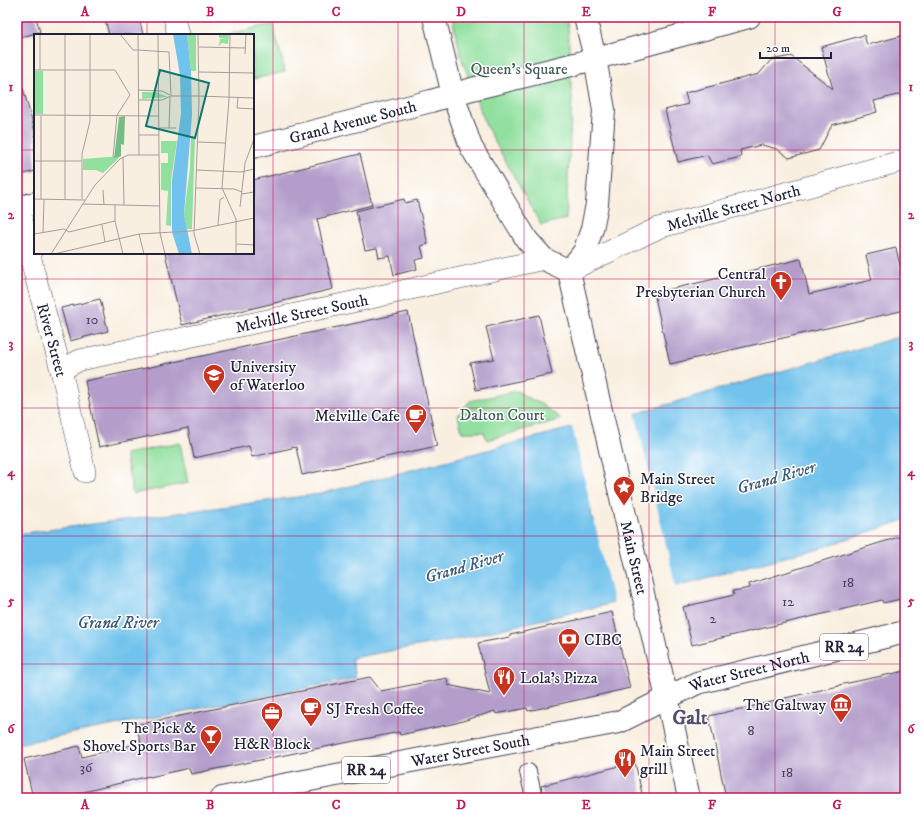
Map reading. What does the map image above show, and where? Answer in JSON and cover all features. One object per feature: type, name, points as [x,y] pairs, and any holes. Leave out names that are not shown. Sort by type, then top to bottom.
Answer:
[{"type":"street","points":[[174,17],[178,34]]},
{"type":"street","points":[[434,17],[453,95],[471,147],[527,240],[544,259],[568,271],[584,252],[592,229],[597,204],[604,110],[586,17]]},
{"type":"street","name":"Grand Avenue South","points":[[254,147],[749,17]]},
{"type":"street","name":"Melville Street North","points":[[568,271],[658,228],[905,160]]},
{"type":"street","name":"River Street","points":[[24,206],[34,272],[61,370],[85,472]]},
{"type":"street","name":"Melville Street South","points":[[61,370],[80,360],[371,298],[544,259]]},
{"type":"street","name":"Main Street","points":[[568,271],[689,798]]},
{"type":"street","name":"Water Street North","points":[[666,698],[697,682],[905,632]]},
{"type":"street","name":"Water Street South","points":[[222,798],[619,722],[666,698]]},
{"type":"street","points":[[528,772],[534,798]]},
{"type":"green space","name":"Queen's Square","points":[[452,17],[566,17],[572,98],[566,219],[541,225],[486,126],[461,57]]},
{"type":"green space","points":[[273,24],[285,72],[254,79],[254,34],[228,34]]},
{"type":"green space","name":"Dalton Court","points":[[517,391],[541,404],[561,419],[487,440],[484,432],[462,432],[458,415],[470,401]]},
{"type":"green space","points":[[180,443],[188,483],[133,494],[125,454]]},
{"type":"water","name":"Grand River","points":[[905,335],[905,520],[823,547],[605,605],[467,637],[352,658],[356,678],[17,744],[17,534],[320,494],[575,427],[638,413]],"holes":[[[667,494],[669,497],[665,502],[592,519],[591,511]]]},
{"type":"pier","name":"Main Street Bridge","points":[[635,412],[655,498],[593,512],[594,517],[656,502],[676,588],[614,605],[572,426]]},
{"type":"building","points":[[17,17],[36,17],[40,32],[17,38]]},
{"type":"building","points":[[115,17],[139,17],[143,34],[109,34],[105,19]]},
{"type":"building","points":[[864,35],[867,45],[905,35],[905,93],[874,101],[877,112],[832,125],[819,150],[789,158],[777,149],[762,145],[740,150],[741,157],[712,164],[707,155],[678,162],[665,110],[688,104],[685,93],[759,74],[771,60],[791,56],[833,89],[821,47]]},
{"type":"building","points":[[23,88],[34,128],[34,171],[17,176],[17,89]]},
{"type":"building","points":[[360,154],[372,205],[317,219],[333,289],[182,325],[165,254],[254,254],[254,180]]},
{"type":"building","points":[[404,199],[405,203],[417,200],[428,244],[421,246],[424,258],[415,260],[417,269],[394,275],[390,256],[379,258],[377,248],[365,250],[356,211]]},
{"type":"building","name":"Central Presbyterian Church","points":[[896,248],[905,288],[905,310],[670,364],[654,293],[801,259],[809,294],[872,280],[866,255]]},
{"type":"building","points":[[100,299],[108,331],[70,341],[61,308]]},
{"type":"building","name":"University of Waterloo","points":[[408,312],[437,446],[302,475],[296,447],[252,457],[249,446],[194,458],[188,428],[99,447],[85,381]]},
{"type":"building","points":[[539,315],[552,374],[476,390],[470,363],[494,359],[486,327]]},
{"type":"building","points":[[905,535],[905,598],[883,603],[882,600],[692,645],[683,607],[734,595],[733,591],[750,588],[749,584]]},
{"type":"building","points":[[612,612],[630,688],[528,711],[527,708],[496,714],[495,711],[456,723],[400,735],[399,732],[191,774],[189,768],[59,798],[33,798],[24,759],[79,746],[82,757],[141,743],[136,725],[370,677],[381,691],[447,678],[448,685],[490,694],[478,643],[510,637],[510,635]]},
{"type":"building","points":[[905,671],[905,794],[887,798],[726,798],[709,716]]},
{"type":"building","points":[[635,762],[643,798],[543,798],[541,786]]},
{"type":"place","name":"Central Presbyterian Church","points":[[781,302]]},
{"type":"place","name":"University of Waterloo","points":[[214,394]]},
{"type":"place","name":"Melville Cafe","points":[[416,434]]},
{"type":"place","name":"Main Street Bridge","points":[[624,506]]},
{"type":"place","name":"CIBC","points":[[569,658]]},
{"type":"place","name":"Lola's Pizza","points":[[504,696]]},
{"type":"place","name":"The Galtway","points":[[841,724]]},
{"type":"place","name":"SJ Fresh Coffee","points":[[311,728]]},
{"type":"place","name":"H&R Block","points":[[272,732]]},
{"type":"place","name":"The Pick & Shovel Sports Bar","points":[[211,756]]},
{"type":"place","name":"Main Street grill","points":[[625,778]]},
{"type":"district","name":"Galt","points":[[690,717]]}]
